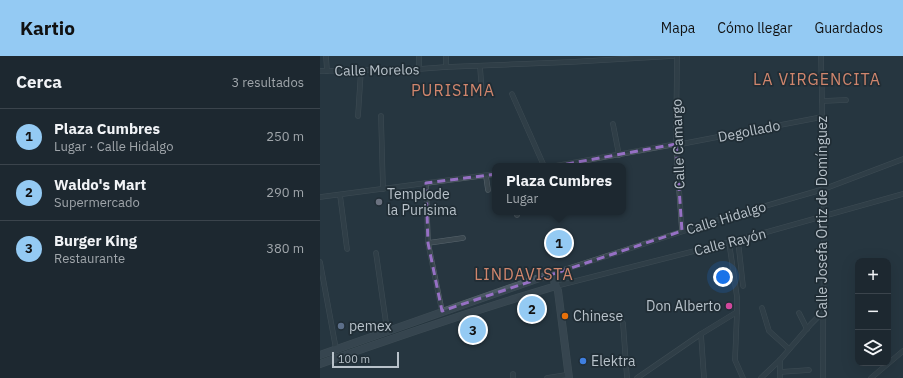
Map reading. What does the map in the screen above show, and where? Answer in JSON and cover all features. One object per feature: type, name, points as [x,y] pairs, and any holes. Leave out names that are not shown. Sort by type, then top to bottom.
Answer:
[{"type":"main road","points":[[545,276],[541,284],[546,289],[554,293],[567,377]]},
{"type":"main road","points":[[320,355],[387,330],[545,276],[553,278],[558,291],[567,377]]},
{"type":"main road","points":[[527,282],[531,294]]},
{"type":"main road","points":[[320,364],[390,338],[556,286]]},
{"type":"main road","points":[[456,306],[460,315]]},
{"type":"street","points":[[326,56],[327,71]]},
{"type":"street","points":[[419,56],[419,69]]},
{"type":"street","points":[[446,56],[446,67]]},
{"type":"street","points":[[570,56],[571,62]]},
{"type":"street","name":"Calle Morelos","points":[[320,71],[419,69],[673,56]]},
{"type":"street","name":"Calle Camargo","points":[[677,56],[676,144],[682,231]]},
{"type":"street","name":"Calle Josefa Ortiz de Domínguez","points":[[821,56],[824,189],[822,313],[823,378]]},
{"type":"street","points":[[480,66],[482,95]]},
{"type":"street","points":[[358,116],[361,70]]},
{"type":"street","points":[[512,94],[543,163]]},
{"type":"street","points":[[822,101],[846,100]]},
{"type":"street","points":[[381,116],[383,189]]},
{"type":"street","name":"Degollado","points":[[572,163],[822,117]]},
{"type":"street","points":[[613,124],[619,155]]},
{"type":"street","name":"Calle Hidalgo","points":[[545,276],[682,231],[824,189],[903,159]]},
{"type":"street","points":[[320,197],[492,175]]},
{"type":"street","points":[[486,176],[488,190]]},
{"type":"street","points":[[426,183],[428,243],[442,311]]},
{"type":"street","name":"Calle Rayón","points":[[556,286],[738,240],[903,194]]},
{"type":"street","points":[[340,195],[347,249]]},
{"type":"street","points":[[428,243],[463,238]]},
{"type":"street","points":[[738,240],[743,286]]},
{"type":"street","points":[[729,242],[737,297],[735,360],[743,378]]},
{"type":"street","points":[[376,253],[387,330]]},
{"type":"street","points":[[320,262],[322,285],[336,349]]},
{"type":"street","points":[[762,308],[769,331],[789,349]]},
{"type":"street","points":[[637,378],[701,334],[737,312]]},
{"type":"street","points":[[799,313],[807,329]]},
{"type":"street","points":[[761,378],[780,360],[822,313]]},
{"type":"street","points":[[623,323],[627,378]]},
{"type":"street","points":[[701,334],[704,378]]},
{"type":"street","points":[[871,378],[903,351]]},
{"type":"street","points":[[780,360],[780,378]]},
{"type":"street","points":[[780,372],[809,370]]},
{"type":"street","points":[[547,378],[567,377]]},
{"type":"highlighted area","points":[[676,144],[682,231],[442,311],[428,243],[426,183],[545,168]]},
{"type":"place","name":"Templode la Purisima","points":[[379,202]]},
{"type":"place","name":"Plaza Cumbres","points":[[559,243]]},
{"type":"place","name":"Don Alberto","points":[[729,306]]},
{"type":"place","name":"Waldo's Mart","points":[[532,309]]},
{"type":"place","name":"Chinese","points":[[565,316]]},
{"type":"place","name":"pemex","points":[[341,326]]},
{"type":"place","name":"Burger King","points":[[473,330]]},
{"type":"place","name":"Elektra","points":[[583,361]]},
{"type":"district","name":"LA VIRGENCITA","points":[[817,79]]},
{"type":"district","name":"PURISIMA","points":[[453,90]]},
{"type":"district","name":"LINDAVISTA","points":[[524,274]]}]
